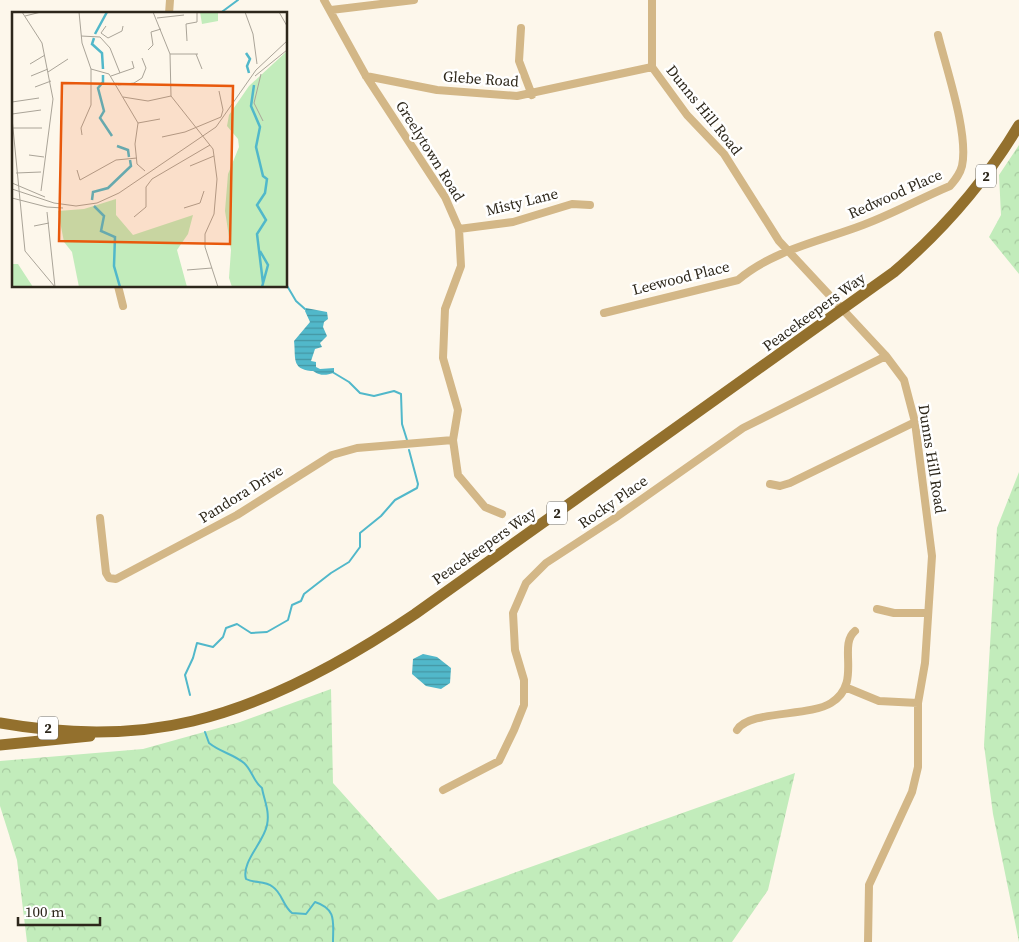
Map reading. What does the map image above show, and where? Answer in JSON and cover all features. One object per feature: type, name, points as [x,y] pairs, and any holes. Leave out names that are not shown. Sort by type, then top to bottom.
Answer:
[{"type":"highway","name":"Peacekeepers Way","points":[[0,724],[95,731],[130,731],[191,722],[250,703],[340,660],[403,622],[894,272],[924,246],[969,198],[988,173],[1019,125]]},
{"type":"highway","points":[[0,716],[95,731]]},
{"type":"highway","points":[[0,745],[130,731]]},
{"type":"street","name":"Greelytown Road","points":[[324,0],[366,76],[445,197],[459,229],[461,266],[445,309],[443,358],[458,410],[453,440],[458,475],[485,507],[502,514]]},
{"type":"street","points":[[331,10],[414,0]]},
{"type":"street","name":"Dunns Hill Road","points":[[652,0],[652,66],[687,115],[724,154],[779,242],[886,356],[904,380],[915,422],[932,546],[925,663],[918,704],[917,778],[869,885],[868,942]]},
{"type":"street","points":[[521,28],[518,58],[532,94]]},
{"type":"street","name":"Redwood Place","points":[[788,251],[864,225],[950,186],[959,176],[963,147],[958,112],[938,35]]},
{"type":"street","name":"Glebe Road","points":[[366,76],[438,90],[517,96],[652,66]]},
{"type":"street","name":"Misty Lane","points":[[459,229],[513,222],[572,204],[590,205]]},
{"type":"street","name":"Leewood Place","points":[[604,313],[738,280],[749,270],[788,251]]},
{"type":"street","points":[[118,288],[123,306]]},
{"type":"street","name":"Rocky Place","points":[[443,790],[499,761],[514,730],[524,705],[524,680],[515,650],[514,613],[526,583],[546,563],[615,518],[743,428],[886,356]]},
{"type":"street","points":[[770,484],[780,486],[790,483],[915,422]]},
{"type":"street","name":"Pandora Drive","points":[[100,518],[106,573],[109,578],[116,579],[232,517],[332,455],[357,448],[453,440]]},
{"type":"street","points":[[877,609],[894,613],[928,613]]},
{"type":"street","points":[[737,730],[748,721],[823,707],[838,697],[846,687],[849,640],[855,631]]},
{"type":"street","points":[[846,687],[879,701],[918,704]]},
{"type":"green space","points":[[1019,145],[1019,274],[989,237],[1001,215],[999,175]]},
{"type":"green space","points":[[1019,472],[1019,942],[993,814],[984,745],[997,528]]},
{"type":"green space","points":[[331,689],[333,783],[438,900],[795,773],[768,890],[732,942],[27,942],[17,860],[0,806],[0,761],[143,749],[240,722]]},
{"type":"water","points":[[306,308],[327,312],[328,319],[324,322],[323,327],[327,336],[320,343],[322,347],[315,349],[311,361],[316,362],[316,367],[320,369],[334,368],[334,373],[326,375],[317,374],[314,371],[300,368],[297,365],[294,341],[310,322],[305,311]]},
{"type":"water","points":[[423,654],[437,657],[451,668],[450,683],[441,689],[426,686],[412,674],[413,659]]},
{"type":"waterway","points":[[222,12],[238,0]]},
{"type":"waterway","points":[[288,287],[296,301],[305,309]]},
{"type":"waterway","points":[[334,373],[349,382],[360,393],[374,396],[394,391],[401,394],[402,424],[407,440]]},
{"type":"waterway","points":[[190,695],[185,675],[193,658],[197,643],[213,647],[223,637],[226,628],[237,624],[251,633],[267,632],[288,620],[292,605],[301,601],[304,594],[349,562],[360,547],[360,533],[381,516],[395,500],[417,488],[418,484],[409,450]]},
{"type":"waterway","points":[[205,732],[209,743],[244,763],[262,788],[268,820],[265,832],[247,866],[245,872],[246,879],[273,887],[292,913],[306,914],[315,902],[327,908],[333,922],[333,942]]}]
